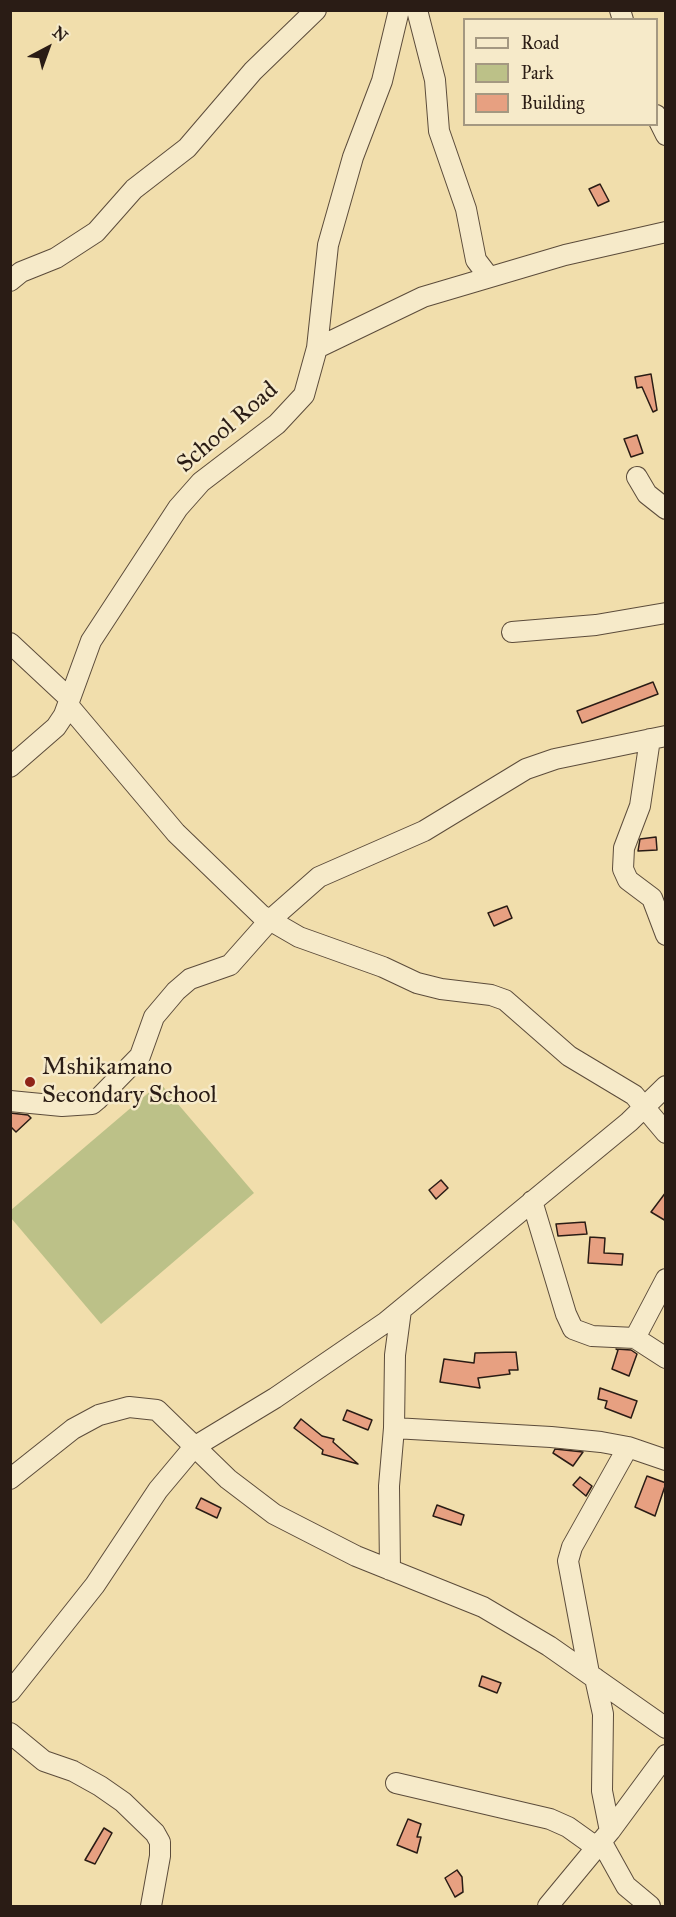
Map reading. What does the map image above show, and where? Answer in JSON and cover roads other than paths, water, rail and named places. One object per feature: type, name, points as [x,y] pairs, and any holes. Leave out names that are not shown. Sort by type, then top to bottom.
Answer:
[{"type":"street","points":[[286,38],[291,10]]},
{"type":"street","points":[[10,281],[21,272],[56,258],[96,232],[134,189],[187,148],[253,71],[316,10]]},
{"type":"street","name":"School Road","points":[[10,768],[56,727],[69,702],[91,641],[178,508],[201,482],[293,410],[304,395],[317,348],[328,245],[353,157],[382,81],[399,10]]},
{"type":"street","points":[[417,10],[435,80],[437,121],[442,143],[466,209],[476,260],[489,277]]},
{"type":"street","points":[[658,117],[666,135]]},
{"type":"street","points":[[317,348],[423,297],[565,255],[666,232]]},
{"type":"street","points":[[637,477],[647,494],[666,509]]},
{"type":"street","points":[[512,632],[596,626],[666,613]]},
{"type":"street","points":[[10,643],[69,702],[176,833],[269,921],[299,937],[383,967],[417,983],[441,989],[491,995],[505,1000],[562,1051],[627,1089],[646,1107],[666,1132]]},
{"type":"street","points":[[10,1101],[62,1106],[92,1104],[140,1056],[154,1017],[176,991],[190,979],[230,965],[269,921],[319,877],[424,831],[525,769],[555,759],[658,737],[640,806],[624,848],[623,869],[628,880],[652,898],[666,935]]},
{"type":"street","points":[[10,1692],[95,1585],[158,1490],[194,1447],[342,1355],[401,1310],[646,1107],[666,1086]]},
{"type":"street","points":[[532,1201],[566,1314],[573,1329],[592,1336],[635,1338],[666,1358]]},
{"type":"street","points":[[635,1338],[666,1280]]},
{"type":"street","points":[[390,1570],[389,1486],[394,1428],[395,1354],[401,1310]]},
{"type":"street","points":[[10,1479],[73,1429],[99,1415],[129,1407],[158,1410],[228,1479],[274,1514],[356,1556],[483,1607],[549,1646],[666,1728]]},
{"type":"street","points":[[394,1428],[551,1437],[628,1447],[666,1460]]},
{"type":"street","points":[[628,1447],[582,1527],[568,1561],[592,1676],[603,1714],[602,1839],[626,1886],[650,1906]]},
{"type":"street","points":[[10,1733],[44,1761],[73,1771],[100,1786],[123,1802],[155,1833],[160,1842],[160,1870],[149,1904]]},
{"type":"street","points":[[548,1906],[666,1755]]},
{"type":"street","points":[[396,1782],[550,1819],[602,1839]]},
{"type":"place","name":"Mshikamano Secondary School","points":[[30,1082]]}]
